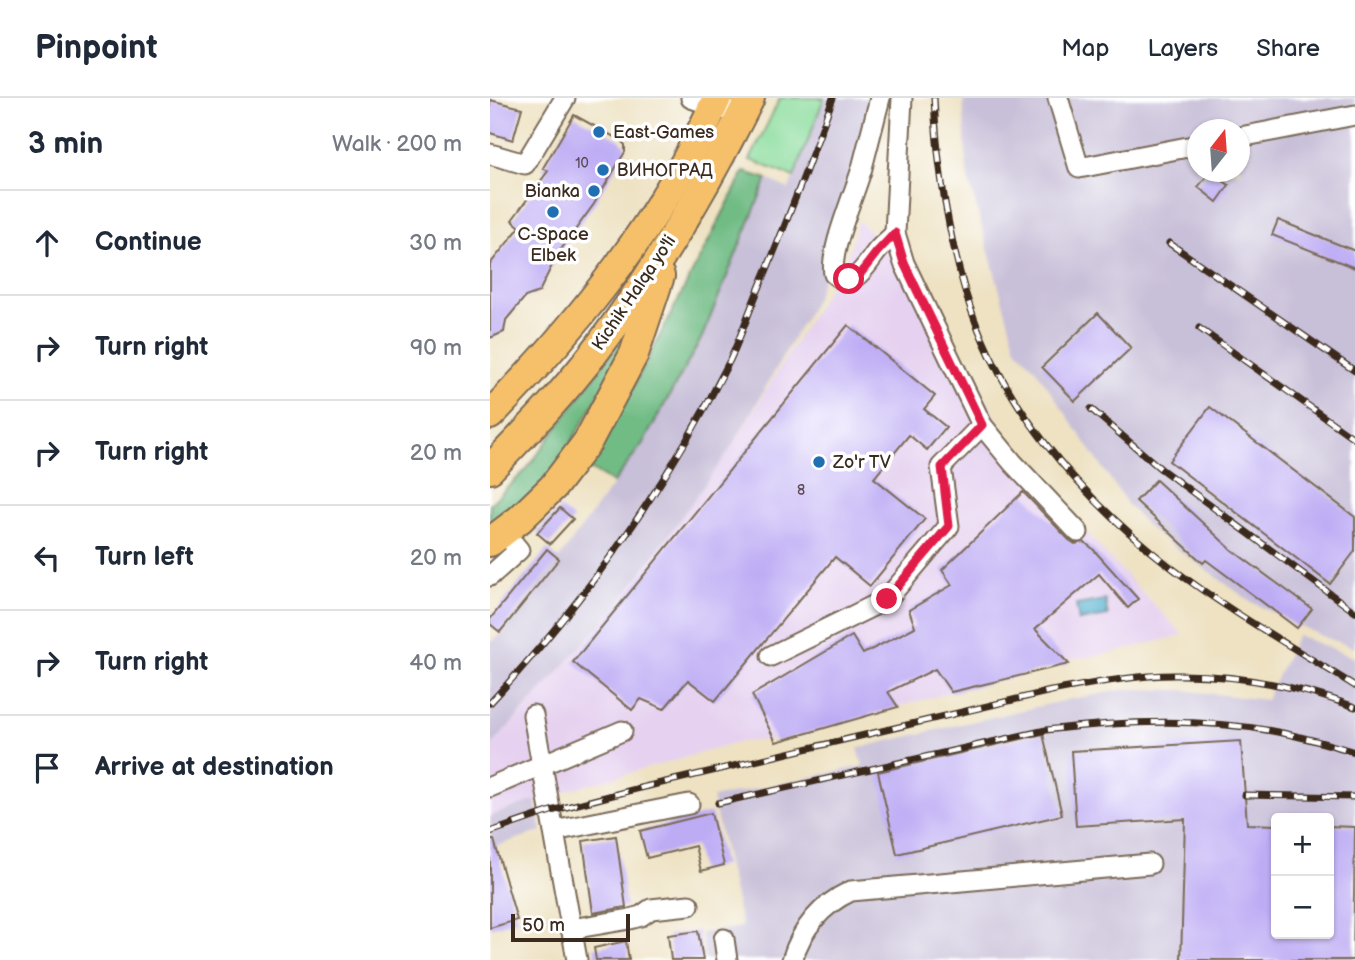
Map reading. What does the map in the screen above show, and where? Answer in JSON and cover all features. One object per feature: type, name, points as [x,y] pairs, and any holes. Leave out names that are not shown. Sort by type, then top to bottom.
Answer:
[{"type":"highway","name":"Kichik Halqa yo'li","points":[[490,415],[575,323],[648,225],[707,100]]},
{"type":"highway","name":"Kichik Halqa yo'li","points":[[490,469],[596,351],[673,235],[746,107]]},
{"type":"highway","points":[[497,537],[553,487],[588,441],[634,354],[673,235]]},
{"type":"street","points":[[490,154],[524,163],[565,98]]},
{"type":"street","points":[[880,98],[839,241],[832,268],[834,274],[842,279],[860,274],[895,233]]},
{"type":"street","points":[[902,98],[895,233],[904,263],[982,425],[1013,463],[1078,532]]},
{"type":"street","points":[[1058,98],[1079,168],[1187,147]]},
{"type":"street","points":[[707,100],[746,107]]},
{"type":"street","points":[[1250,135],[1355,115]]},
{"type":"street","points":[[771,656],[887,599],[949,526],[942,467],[982,425]]},
{"type":"street","points":[[490,576],[519,550],[497,537]]},
{"type":"street","points":[[533,715],[577,960]]},
{"type":"street","points":[[490,787],[622,732]]},
{"type":"street","points":[[554,831],[689,804]]},
{"type":"street","points":[[792,960],[801,936],[816,915],[826,905],[851,891],[1150,864]]},
{"type":"street","points":[[571,929],[630,919],[651,909],[690,905]]},
{"type":"street","points":[[724,939],[727,960]]},
{"type":"shaded area","points":[[824,98],[874,98],[834,246],[815,300],[731,448],[616,608],[490,747],[490,643],[503,631],[559,559],[643,443],[702,337],[767,179],[789,189]]},
{"type":"shaded area","points":[[963,98],[1355,98],[1355,648],[1319,635],[1251,602],[1151,530],[1128,505],[1034,367],[1016,348],[967,174]]},
{"type":"shaded area","points":[[858,220],[904,263],[1019,456],[1102,550],[1183,635],[1115,652],[1003,671],[951,692],[783,739],[740,742],[572,789],[490,818],[490,747],[616,608],[731,448],[848,255]]},
{"type":"shaded area","points":[[1297,635],[1355,658],[1355,960],[705,960],[701,933],[742,927],[712,798],[863,766],[858,748],[1071,699],[1128,689],[1182,690],[1266,700]]},
{"type":"shaded area","points":[[535,800],[542,831],[490,848],[490,816]]},
{"type":"green space","points":[[780,98],[824,98],[794,177],[750,160]]},
{"type":"green space","points":[[744,172],[767,179],[702,337],[643,443],[613,483],[587,467],[633,388]]},
{"type":"green space","points":[[620,342],[627,348],[550,478],[490,531],[490,504],[526,470]]},
{"type":"water","points":[[1105,600],[1108,616],[1079,621],[1076,605]]},
{"type":"building","points":[[490,100],[522,108],[513,140],[490,133]]},
{"type":"building","points":[[574,115],[620,140],[625,145],[625,152],[594,204],[557,255],[539,292],[525,297],[506,320],[504,332],[490,338],[490,264],[520,227],[512,220],[548,171],[543,168]]},
{"type":"building","points":[[1202,182],[1225,182],[1229,185],[1217,202],[1198,187]]},
{"type":"building","points":[[1278,220],[1355,251],[1355,268],[1272,235]]},
{"type":"building","points":[[1098,313],[1131,348],[1075,401],[1042,367]]},
{"type":"building","points":[[848,325],[935,396],[924,409],[946,427],[927,450],[909,435],[874,478],[925,519],[870,586],[835,557],[715,701],[688,680],[664,709],[641,699],[632,710],[573,662]]},
{"type":"building","points":[[1210,407],[1355,517],[1355,551],[1330,584],[1169,461]]},
{"type":"building","points":[[1156,480],[1232,550],[1312,609],[1297,628],[1206,560],[1203,563],[1136,501]]},
{"type":"building","points":[[1023,492],[1069,540],[1075,544],[1084,542],[1092,548],[1138,599],[1128,608],[1099,574],[1035,629],[1069,664],[951,692],[935,669],[888,692],[898,707],[776,742],[752,695],[852,636],[863,654],[915,627],[909,610],[952,585],[942,570]]},
{"type":"building","points":[[560,508],[573,519],[550,544],[537,533]]},
{"type":"building","points":[[547,549],[559,559],[500,632],[490,624],[490,619]]},
{"type":"building","points":[[1043,734],[1062,815],[897,854],[878,772]]},
{"type":"building","points":[[1241,741],[1247,824],[1271,825],[1271,939],[1334,939],[1334,826],[1355,827],[1353,960],[1181,960],[1185,819],[1076,826],[1071,751]]},
{"type":"building","points":[[711,813],[724,865],[701,871],[695,846],[647,858],[640,831]]},
{"type":"building","points":[[616,836],[626,907],[593,913],[583,841]]},
{"type":"building","points":[[490,840],[494,840],[517,920],[490,928]]},
{"type":"building","points":[[698,931],[703,960],[671,960],[668,935]]},
{"type":"building","points":[[626,941],[629,960],[596,960],[594,948]]},
{"type":"railway","points":[[490,703],[592,582],[652,497],[706,407],[738,342],[833,98]]},
{"type":"railway","points":[[934,98],[944,196],[965,291],[980,332],[1021,410],[1076,480],[1139,541],[1216,600],[1355,686]]},
{"type":"railway","points":[[1169,243],[1355,371]]},
{"type":"railway","points":[[1199,328],[1355,439]]},
{"type":"railway","points":[[1091,409],[1161,469],[1355,612]]},
{"type":"railway","points":[[490,832],[551,811],[636,789],[1051,691],[1112,680],[1174,675],[1243,679],[1289,687],[1355,707]]},
{"type":"railway","points":[[718,803],[1046,730],[1102,725],[1159,722],[1216,724],[1293,735],[1355,752]]},
{"type":"railway","points":[[1245,795],[1355,797]]},
{"type":"place","name":"East-Games","points":[[599,132]]},
{"type":"place","name":"ВИНОГРАД","points":[[603,170]]},
{"type":"place","name":"Bianka","points":[[594,191]]},
{"type":"place","name":"C-Space Elbek","points":[[553,212]]},
{"type":"place","name":"Zo'r TV","points":[[819,462]]},
{"type":"route","points":[[849,279],[860,274],[895,233],[904,263],[982,425],[942,467],[949,526],[887,599]]}]
